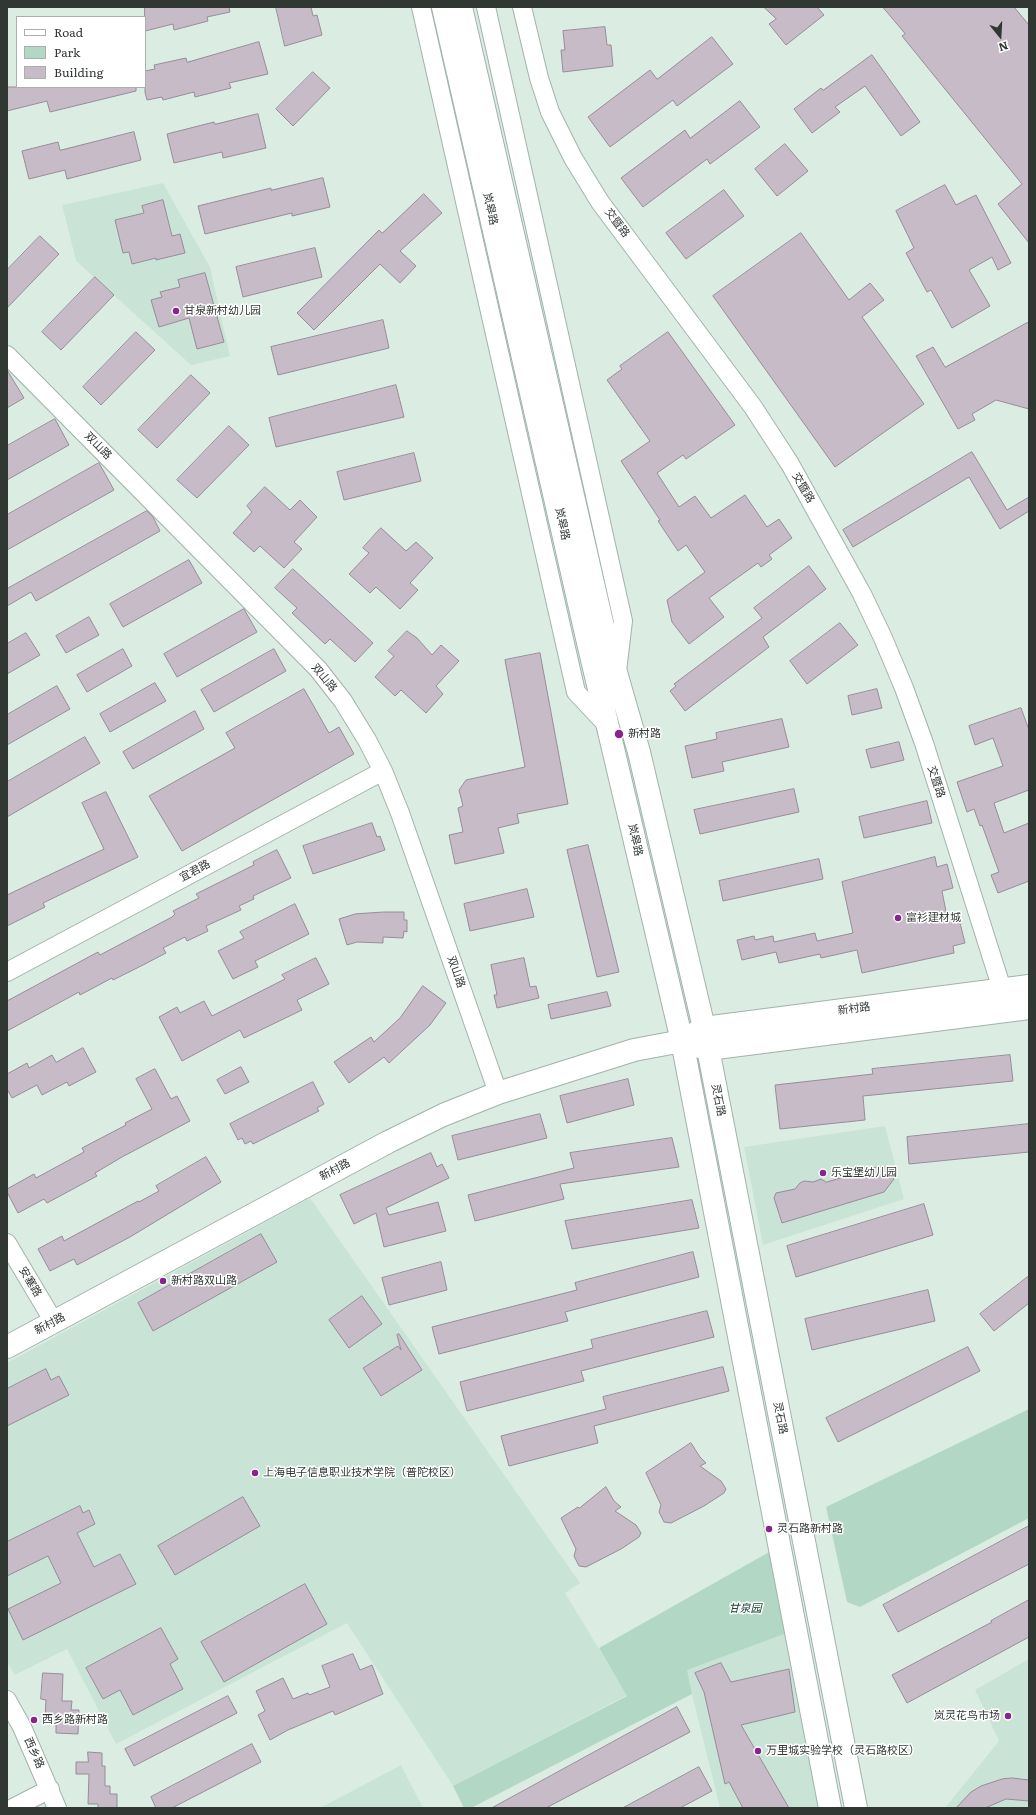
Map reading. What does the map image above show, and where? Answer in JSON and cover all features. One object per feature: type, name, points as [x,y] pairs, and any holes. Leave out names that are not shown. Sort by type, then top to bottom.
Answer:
[{"type":"main road","name":"岚皋路","points":[[443,7],[604,630],[640,760],[706,1039]]},
{"type":"main road","name":"岚皋路","points":[[462,7],[522,312],[608,726],[682,1042]]},
{"type":"main road","name":"新村路","points":[[706,1039],[1002,989],[1029,986]]},
{"type":"main road","name":"新村路","points":[[7,1347],[395,1138],[443,1115],[498,1093],[634,1050],[682,1042],[1019,1009]]},
{"type":"main road","name":"灵石路","points":[[706,1039],[856,1808]]},
{"type":"main road","points":[[682,1042],[830,1808]]},
{"type":"street","points":[[421,7],[576,692],[608,726]]},
{"type":"street","points":[[486,7],[623,621],[617,676]]},
{"type":"street","name":"交暨路","points":[[522,7],[537,71],[550,112],[573,158],[600,202],[753,407],[790,464],[862,594],[883,638],[907,695],[1002,989],[1019,1009]]},
{"type":"street","name":"双山路","points":[[7,355],[318,669],[343,701],[383,771],[400,813],[498,1093]]},
{"type":"street","name":"宜君路","points":[[7,972],[383,771]]},
{"type":"street","name":"安塞路","points":[[7,1243],[54,1322]]},
{"type":"street","name":"西乡路","points":[[7,1700],[22,1726],[30,1748],[50,1789],[56,1808]]},
{"type":"street","points":[[13,1808],[50,1789]]},
{"type":"shaded area","name":"甘泉新村幼儿园","points":[[163,183],[210,267],[230,356],[191,365],[76,261],[62,205]]},
{"type":"shaded area","name":"乐宝堡幼儿园","points":[[885,1126],[904,1199],[763,1245],[744,1147]]},
{"type":"shaded area","name":"上海电子信息职业技术学院（普陀校区）","points":[[310,1198],[580,1583],[565,1593],[627,1695],[453,1786],[347,1623],[116,1744],[67,1649],[15,1675],[7,1662],[7,1363]]},
{"type":"shaded area","name":"万里城实验学校（灵石路校区）","points":[[787,1633],[821,1808],[720,1808],[686,1670]]},
{"type":"shaded area","name":"岚灵花鸟市场","points":[[1029,1659],[1029,1808],[945,1808],[999,1741],[975,1690]]},
{"type":"shaded area","points":[[401,1765],[423,1808],[320,1808]]},
{"type":"green space","points":[[1029,1409],[1029,1518],[860,1607],[847,1602],[826,1507]]},
{"type":"green space","name":"甘泉园","points":[[771,1551],[787,1633],[687,1670],[692,1694],[471,1808],[464,1808],[453,1786],[627,1696],[599,1648]]},
{"type":"building","points":[[145,7],[229,7],[230,12],[207,17],[208,21],[174,30],[173,24],[146,31]]},
{"type":"building","points":[[276,7],[311,7],[313,16],[317,15],[322,35],[285,46]]},
{"type":"building","points":[[764,7],[817,7],[824,15],[786,45],[769,24],[776,19]]},
{"type":"building","points":[[883,7],[1014,7],[1029,25],[1029,243],[998,204],[1022,184],[902,36],[905,34]]},
{"type":"building","points":[[605,27],[607,45],[611,45],[613,66],[563,72],[561,50],[565,50],[563,31]]},
{"type":"building","points":[[712,37],[733,64],[677,106],[673,100],[610,147],[588,117],[650,70],[657,79]]},
{"type":"building","points":[[259,42],[268,74],[229,83],[231,88],[195,97],[194,92],[163,100],[162,97],[147,100],[145,92],[146,71],[155,69],[154,65],[186,58],[187,62]]},
{"type":"building","points":[[872,55],[920,122],[901,136],[865,86],[835,107],[840,112],[812,133],[794,109],[821,88],[823,90]]},
{"type":"building","points":[[313,72],[330,88],[293,126],[276,109]]},
{"type":"building","points":[[7,87],[136,88],[136,91],[50,112],[47,101],[7,111]]},
{"type":"building","points":[[740,101],[760,127],[710,164],[707,159],[643,207],[621,178],[685,130],[690,138]]},
{"type":"building","points":[[258,114],[266,148],[223,158],[222,152],[174,163],[167,134],[214,122],[215,124]]},
{"type":"building","points":[[134,132],[141,160],[67,179],[65,170],[29,179],[22,151],[58,142],[60,150]]},
{"type":"building","points":[[785,144],[808,171],[777,196],[755,169]]},
{"type":"building","points":[[323,178],[330,207],[292,216],[292,213],[205,234],[198,206],[271,188],[271,190]]},
{"type":"building","points":[[945,185],[956,205],[976,195],[1011,263],[998,270],[992,257],[969,270],[990,306],[952,328],[931,290],[927,292],[906,253],[914,248],[896,211]]},
{"type":"building","points":[[724,190],[744,216],[686,259],[666,233]]},
{"type":"building","points":[[424,194],[442,213],[400,251],[416,266],[400,283],[380,264],[314,330],[297,313],[379,230],[382,233]]},
{"type":"building","points":[[163,200],[172,236],[180,234],[185,253],[132,264],[129,252],[123,253],[115,220],[144,213],[142,206]]},
{"type":"building","points":[[801,233],[849,300],[870,283],[884,300],[862,317],[924,404],[835,467],[713,296]]},
{"type":"building","points":[[40,236],[59,254],[7,308],[7,270]]},
{"type":"building","points":[[315,248],[322,277],[243,297],[236,267]]},
{"type":"building","points":[[205,273],[224,342],[197,349],[189,318],[159,327],[151,300],[162,297],[160,292],[180,287],[178,280]]},
{"type":"building","points":[[95,277],[114,295],[61,350],[42,332]]},
{"type":"building","points":[[383,320],[389,348],[278,375],[271,347]]},
{"type":"building","points":[[1029,322],[1029,409],[996,400],[972,414],[975,420],[958,429],[916,356],[933,347],[945,367]]},
{"type":"building","points":[[136,332],[155,350],[101,405],[83,387]]},
{"type":"building","points":[[668,332],[735,425],[686,459],[683,455],[657,473],[679,507],[695,496],[711,518],[745,495],[767,527],[779,519],[792,538],[769,555],[772,559],[761,567],[758,563],[709,598],[724,617],[689,644],[672,622],[667,600],[705,572],[686,545],[678,551],[658,521],[660,520],[621,461],[650,441],[607,380],[622,369],[620,366]]},
{"type":"building","points":[[7,370],[24,398],[7,408]]},
{"type":"building","points":[[191,375],[210,393],[157,448],[138,430]]},
{"type":"building","points":[[396,385],[404,417],[276,447],[269,418]]},
{"type":"building","points":[[55,419],[69,445],[7,480],[7,446]]},
{"type":"building","points":[[229,426],[249,445],[197,498],[177,480]]},
{"type":"building","points":[[972,452],[1007,510],[1029,497],[1029,511],[1000,529],[969,477],[853,547],[843,530]]},
{"type":"building","points":[[414,453],[421,481],[344,500],[337,472]]},
{"type":"building","points":[[99,463],[114,490],[7,550],[7,515]]},
{"type":"building","points":[[265,487],[290,510],[300,500],[317,517],[294,542],[302,549],[284,568],[260,546],[254,552],[233,533],[252,512],[247,506]]},
{"type":"building","points":[[147,511],[153,517],[160,531],[36,601],[31,592],[7,606],[7,589]]},
{"type":"building","points":[[381,528],[406,551],[416,542],[433,558],[410,583],[418,590],[400,609],[376,587],[370,593],[349,574],[369,553],[363,548]]},
{"type":"building","points":[[189,560],[202,583],[123,627],[110,604]]},
{"type":"building","points":[[809,566],[826,589],[763,637],[769,647],[685,711],[670,691],[676,686],[674,684],[762,618],[754,608]]},
{"type":"building","points":[[293,569],[373,643],[355,662],[330,639],[325,644],[292,613],[297,608],[275,588]]},
{"type":"building","points":[[244,609],[257,632],[177,677],[164,654]]},
{"type":"building","points":[[89,617],[99,635],[66,653],[56,636]]},
{"type":"building","points":[[840,623],[858,645],[807,684],[790,661]]},
{"type":"building","points":[[407,631],[417,638],[432,655],[441,645],[459,661],[436,686],[443,694],[426,713],[401,690],[395,696],[375,677],[394,656],[388,651]]},
{"type":"building","points":[[26,633],[40,655],[7,674],[7,644]]},
{"type":"building","points":[[123,649],[132,666],[87,692],[77,675]]},
{"type":"building","points":[[274,649],[286,671],[214,712],[201,690]]},
{"type":"building","points":[[540,653],[568,804],[517,814],[519,823],[498,828],[504,853],[455,864],[449,835],[463,832],[458,808],[463,806],[459,790],[466,780],[525,767],[505,660]]},
{"type":"building","points":[[155,683],[166,701],[110,732],[100,714]]},
{"type":"building","points":[[57,686],[70,709],[7,745],[7,715]]},
{"type":"building","points":[[304,689],[329,733],[339,727],[354,754],[182,851],[149,796],[235,748],[226,733]]},
{"type":"building","points":[[877,689],[882,708],[852,715],[848,696]]},
{"type":"building","points":[[1021,708],[1029,730],[1029,790],[994,803],[1004,833],[1029,823],[1029,881],[998,893],[991,875],[999,872],[982,825],[980,826],[974,809],[967,812],[957,782],[1003,766],[993,738],[975,745],[969,726]]},
{"type":"building","points":[[195,711],[204,729],[133,769],[123,752]]},
{"type":"building","points":[[782,719],[789,747],[722,762],[724,771],[692,778],[685,746],[717,739],[716,733]]},
{"type":"building","points":[[85,737],[100,763],[7,817],[7,782]]},
{"type":"building","points":[[899,742],[904,760],[871,768],[866,750]]},
{"type":"building","points":[[794,789],[799,812],[700,834],[694,810]]},
{"type":"building","points":[[106,792],[138,857],[43,903],[45,907],[7,926],[7,895],[104,849],[82,803]]},
{"type":"building","points":[[927,801],[932,823],[864,838],[859,817]]},
{"type":"building","points":[[372,823],[377,837],[380,836],[385,850],[313,874],[303,846]]},
{"type":"building","points":[[588,845],[619,972],[597,977],[567,850]]},
{"type":"building","points":[[277,850],[291,878],[253,896],[254,899],[239,906],[241,910],[206,926],[208,931],[187,941],[185,937],[163,948],[166,953],[113,980],[112,978],[80,995],[79,992],[7,1031],[7,1001],[98,952],[100,955],[172,917],[175,914],[173,911],[199,898],[196,894],[254,865],[253,862]]},
{"type":"building","name":"富衫建材城","points":[[935,857],[937,867],[947,864],[953,888],[942,891],[948,922],[959,919],[965,943],[953,946],[954,953],[862,973],[857,950],[821,958],[820,954],[779,963],[776,952],[742,960],[737,940],[754,936],[755,940],[773,936],[774,942],[815,933],[817,941],[853,933],[842,882]]},
{"type":"building","points":[[819,859],[823,879],[723,901],[719,881]]},
{"type":"building","points":[[527,889],[534,917],[470,931],[464,904]]},
{"type":"building","points":[[295,904],[309,934],[255,961],[258,967],[233,979],[218,951],[244,938],[240,932]]},
{"type":"building","points":[[404,912],[404,920],[407,920],[407,932],[404,931],[403,938],[383,937],[383,943],[357,942],[347,945],[339,919],[355,914]]},
{"type":"building","points":[[316,958],[329,984],[297,1000],[302,1010],[244,1038],[240,1030],[182,1061],[159,1017],[177,1007],[180,1013],[204,1001],[212,1016],[285,979],[282,975]]},
{"type":"building","points":[[524,958],[530,987],[536,986],[539,998],[497,1008],[494,995],[497,995],[491,965]]},
{"type":"building","points":[[423,986],[446,1003],[430,1025],[389,1063],[384,1057],[349,1083],[334,1062],[371,1037],[374,1042],[400,1018]]},
{"type":"building","points":[[607,992],[611,1006],[551,1019],[548,1005]]},
{"type":"building","points":[[83,1048],[96,1072],[69,1086],[67,1082],[42,1095],[37,1085],[12,1098],[7,1089],[7,1074],[27,1063],[29,1068],[52,1055],[56,1062]]},
{"type":"building","points":[[1010,1055],[1013,1081],[863,1096],[865,1120],[780,1129],[775,1085],[873,1074],[872,1069]]},
{"type":"building","points":[[241,1067],[249,1082],[225,1094],[217,1080]]},
{"type":"building","points":[[155,1069],[171,1099],[177,1096],[190,1121],[122,1157],[95,1173],[97,1176],[47,1203],[44,1199],[18,1213],[7,1192],[7,1189],[34,1174],[36,1178],[84,1152],[82,1148],[126,1125],[125,1123],[152,1109],[136,1079]]},
{"type":"building","points":[[628,1079],[634,1105],[567,1123],[560,1096]]},
{"type":"building","points":[[313,1082],[324,1104],[317,1108],[319,1111],[253,1144],[251,1141],[245,1144],[242,1138],[238,1140],[230,1124]]},
{"type":"building","points":[[540,1114],[547,1138],[458,1160],[452,1136]]},
{"type":"building","points":[[1029,1124],[1029,1152],[909,1164],[907,1137]]},
{"type":"building","points":[[672,1138],[679,1167],[560,1184],[564,1199],[475,1221],[468,1195],[574,1168],[570,1153]]},
{"type":"building","points":[[431,1153],[437,1167],[442,1164],[449,1178],[386,1208],[389,1215],[438,1202],[446,1231],[384,1247],[376,1213],[354,1224],[340,1195]]},
{"type":"building","points":[[206,1157],[221,1182],[130,1237],[77,1265],[74,1259],[50,1271],[38,1249],[62,1236],[64,1241],[138,1201],[139,1202],[159,1191],[156,1186]]},
{"type":"building","points":[[877,1167],[890,1167],[894,1179],[884,1192],[782,1223],[774,1198],[776,1193],[795,1189],[804,1181],[813,1182],[821,1179],[826,1182]]},
{"type":"building","points":[[692,1200],[699,1228],[572,1249],[565,1221]]},
{"type":"building","points":[[924,1204],[933,1235],[796,1277],[787,1246]]},
{"type":"building","points":[[261,1234],[277,1262],[153,1331],[138,1303]]},
{"type":"building","points":[[693,1252],[699,1277],[565,1312],[568,1321],[439,1354],[432,1327],[577,1290],[575,1283]]},
{"type":"building","points":[[441,1262],[447,1290],[389,1305],[382,1278]]},
{"type":"building","points":[[1029,1276],[1029,1303],[994,1331],[980,1314]]},
{"type":"building","points":[[928,1290],[935,1321],[812,1350],[805,1319]]},
{"type":"building","points":[[362,1296],[382,1324],[349,1348],[329,1320]]},
{"type":"building","points":[[707,1311],[714,1337],[581,1371],[584,1381],[467,1411],[460,1382],[593,1348],[591,1340]]},
{"type":"building","points":[[399,1334],[422,1370],[381,1396],[363,1368],[398,1346],[401,1350],[397,1335]]},
{"type":"building","points":[[968,1347],[980,1371],[838,1442],[826,1418]]},
{"type":"building","points":[[723,1367],[729,1391],[594,1426],[598,1443],[509,1466],[501,1436],[606,1409],[603,1397]]},
{"type":"building","points":[[46,1369],[51,1380],[59,1376],[69,1395],[7,1426],[7,1389]]},
{"type":"building","points":[[691,1443],[706,1463],[700,1466],[721,1481],[726,1489],[724,1493],[704,1506],[671,1523],[664,1522],[659,1512],[661,1505],[646,1473]]},
{"type":"building","points":[[606,1487],[614,1501],[621,1507],[615,1511],[636,1525],[641,1533],[639,1537],[621,1549],[586,1567],[579,1566],[574,1556],[576,1549],[561,1518],[578,1507],[579,1508]]},
{"type":"building","points":[[243,1497],[260,1526],[175,1575],[158,1546]]},
{"type":"building","points":[[80,1506],[83,1513],[89,1510],[95,1524],[77,1533],[94,1567],[120,1554],[136,1584],[23,1640],[8,1609],[61,1583],[48,1556],[7,1576],[7,1542]]},
{"type":"building","points":[[1029,1526],[1029,1564],[898,1632],[883,1605]]},
{"type":"building","points":[[305,1584],[327,1624],[224,1682],[201,1642]]},
{"type":"building","points":[[1029,1600],[1029,1637],[907,1703],[892,1675],[992,1622],[991,1621]]},
{"type":"building","points":[[161,1628],[178,1659],[170,1664],[183,1689],[133,1715],[120,1690],[103,1699],[86,1668]]},
{"type":"building","points":[[353,1654],[360,1670],[372,1665],[383,1694],[335,1715],[333,1711],[288,1730],[270,1740],[258,1715],[265,1711],[256,1691],[283,1678],[293,1699],[330,1687],[322,1666]]},
{"type":"building","points":[[721,1663],[731,1682],[789,1669],[795,1712],[741,1725],[789,1808],[743,1808],[729,1782],[725,1784],[704,1692],[695,1673]]},
{"type":"building","points":[[43,1673],[63,1674],[62,1701],[72,1701],[71,1710],[79,1710],[78,1734],[56,1733],[56,1718],[45,1718],[46,1700],[41,1699]]},
{"type":"building","points":[[228,1696],[237,1713],[134,1766],[125,1749]]},
{"type":"building","points":[[677,1707],[690,1732],[546,1808],[492,1808]]},
{"type":"building","points":[[252,1744],[261,1762],[172,1808],[156,1808],[151,1797]]},
{"type":"building","points":[[88,1752],[102,1753],[102,1766],[105,1766],[105,1786],[110,1786],[110,1794],[117,1794],[117,1808],[98,1808],[98,1804],[88,1804],[89,1774],[76,1774],[76,1762],[88,1762]]},
{"type":"building","points":[[699,1767],[712,1791],[680,1808],[623,1808]]},
{"type":"building","points":[[1012,1778],[1029,1780],[1029,1801],[1006,1799],[985,1808],[956,1808],[971,1792],[981,1786],[1002,1779]]},
{"type":"place","name":"甘泉新村幼儿园","points":[[176,311]]},
{"type":"place","name":"新村路","points":[[619,734]]},
{"type":"place","name":"富衫建材城","points":[[898,918]]},
{"type":"place","name":"乐宝堡幼儿园","points":[[823,1173]]},
{"type":"place","name":"新村路双山路","points":[[163,1281]]},
{"type":"place","name":"上海电子信息职业技术学院（普陀校区）","points":[[255,1473]]},
{"type":"place","name":"灵石路新村路","points":[[769,1529]]},
{"type":"place","name":"岚灵花鸟市场","points":[[1008,1716]]},
{"type":"place","name":"西乡路新村路","points":[[34,1720]]},
{"type":"place","name":"万里城实验学校（灵石路校区）","points":[[758,1751]]}]
